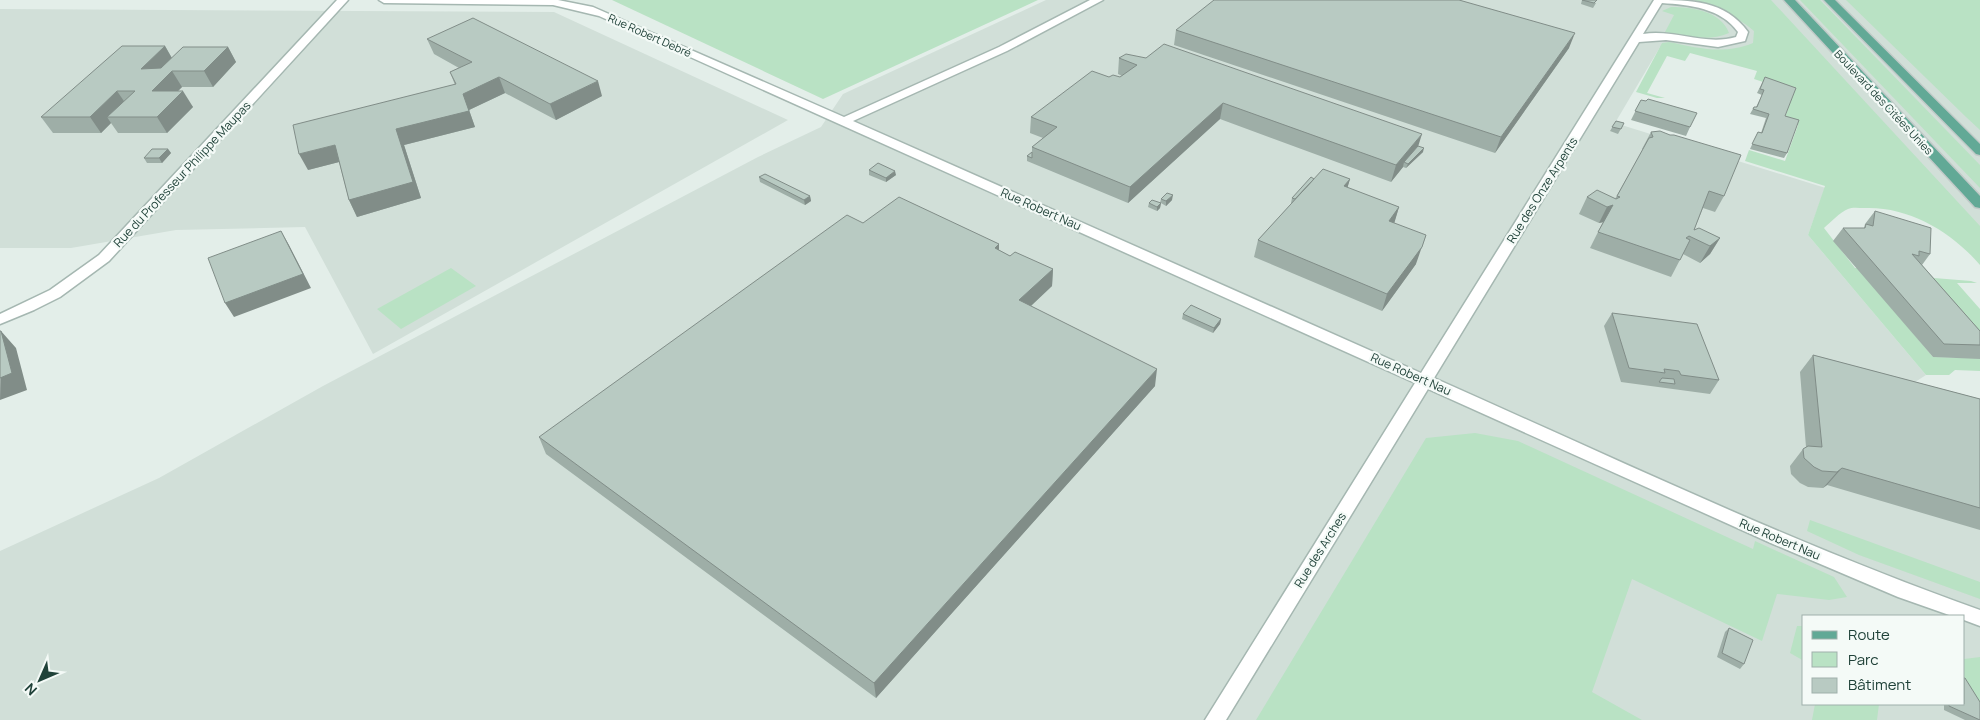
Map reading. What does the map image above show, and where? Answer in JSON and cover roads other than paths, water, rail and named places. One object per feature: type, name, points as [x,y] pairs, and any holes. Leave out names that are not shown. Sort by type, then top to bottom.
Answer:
[{"type":"main road","name":"Boulevard des Citées Unies","points":[[1789,0],[1980,204]]},
{"type":"main road","points":[[1828,0],[1980,152]]},
{"type":"street","name":"Rue du Professeur Philippe Maupas","points":[[0,320],[55,295],[81,278],[104,258],[343,0]]},
{"type":"street","name":"Rue Robert Debré","points":[[384,0],[534,1],[589,8],[844,122]]},
{"type":"street","points":[[844,122],[1003,49],[1098,0]]},
{"type":"street","points":[[1635,39],[1655,36],[1712,44],[1727,44],[1741,38],[1743,32],[1739,23],[1725,14],[1682,0],[1661,0]]},
{"type":"street","name":"Rue des Onze Arpents","points":[[1424,380],[1661,0]]},
{"type":"street","name":"Rue Robert Nau","points":[[844,122],[1779,540],[1904,591],[1980,618]]},
{"type":"street","name":"Rue des Arches","points":[[1215,720],[1424,380]]}]
